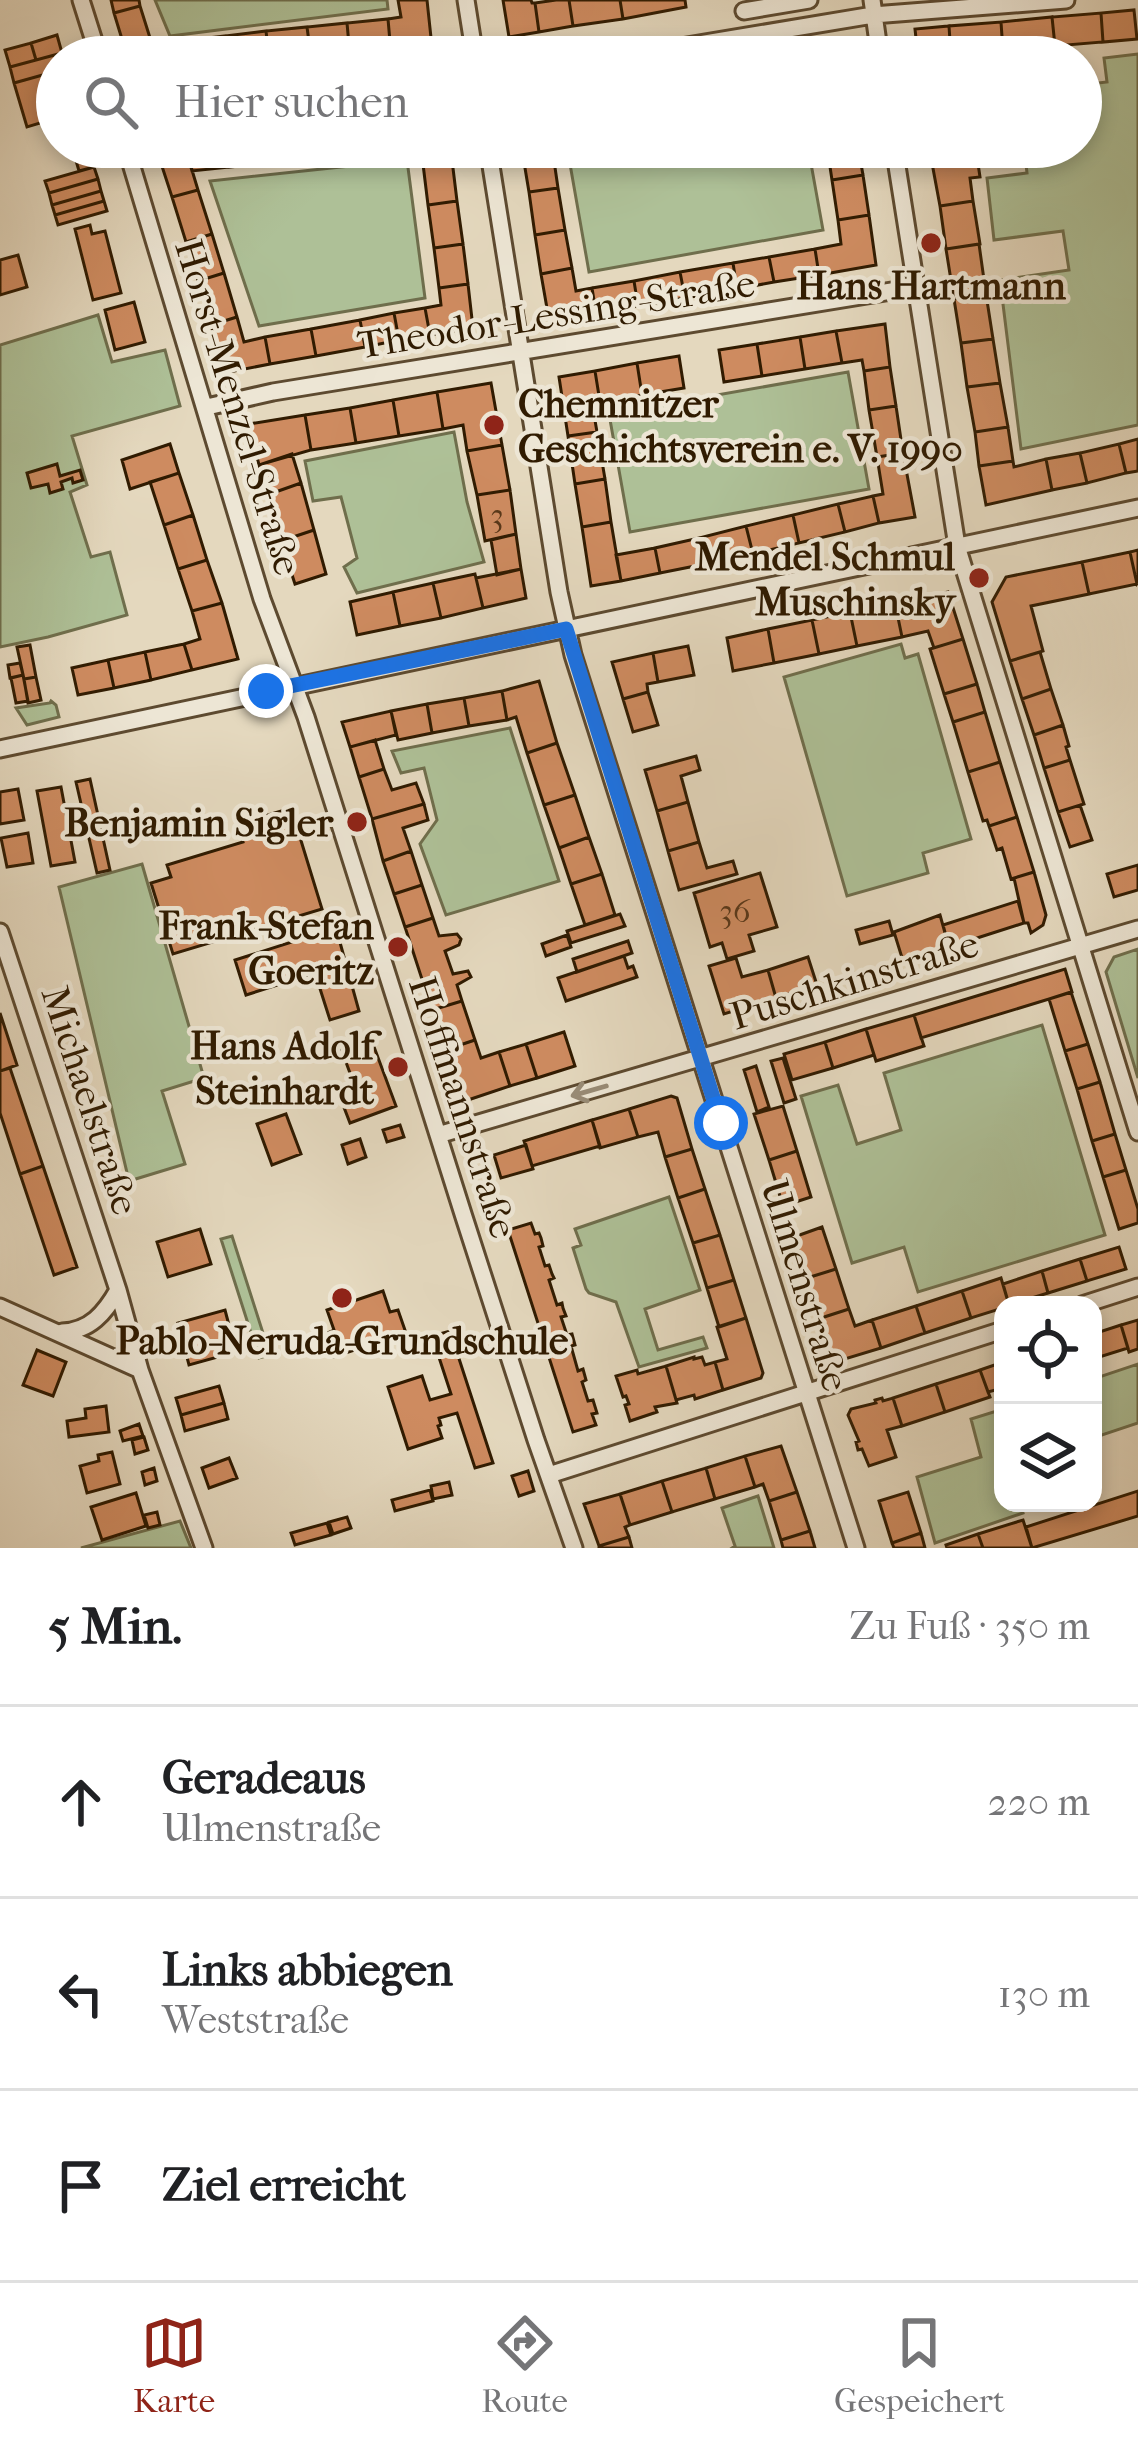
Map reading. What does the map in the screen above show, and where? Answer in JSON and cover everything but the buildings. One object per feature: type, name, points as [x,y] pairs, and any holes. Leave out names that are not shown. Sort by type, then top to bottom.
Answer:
[{"type":"street","points":[[81,0],[92,36]]},
{"type":"street","points":[[466,0],[472,36]]},
{"type":"street","points":[[750,34],[743,6],[809,0]]},
{"type":"street","points":[[739,36],[872,7],[1066,0]]},
{"type":"street","name":"Horst-Menzel-Straße","points":[[132,168],[262,599],[293,685]]},
{"type":"street","name":"Ulmenstraße","points":[[491,168],[566,629],[856,1548]]},
{"type":"street","points":[[896,168],[957,546],[1138,1132]]},
{"type":"street","name":"Theodor-Lessing-Straße","points":[[206,407],[273,392],[916,287]]},
{"type":"street","points":[[0,749],[1138,508]]},
{"type":"street","name":"Hoffmannstraße","points":[[293,685],[574,1548]]},
{"type":"street","name":"Puschkinstraße","points":[[438,1135],[1138,929]]},
{"type":"street","name":"Michaelstraße","points":[[0,932],[140,1370],[204,1548]]},
{"type":"street","points":[[1102,1299],[1138,1287]]},
{"type":"street","points":[[56,1333],[82,1330],[104,1312],[118,1290]]},
{"type":"street","points":[[0,1307],[140,1370]]},
{"type":"street","points":[[549,1475],[994,1333]]},
{"type":"green space","points":[[155,0],[387,0],[388,9],[170,36]]},
{"type":"green space","points":[[1138,54],[1138,425],[1021,449],[1000,280],[1069,270],[1063,231],[994,240],[987,178],[1027,173],[1026,168],[1102,168],[1104,58]]},
{"type":"green space","points":[[332,168],[408,168],[425,298],[259,326],[210,181]]},
{"type":"green space","points":[[571,168],[812,168],[823,230],[589,272]]},
{"type":"green space","points":[[98,315],[112,362],[165,350],[180,406],[72,436],[87,485],[70,492],[91,557],[110,552],[127,615],[0,647],[0,345]]},
{"type":"green space","points":[[848,372],[869,489],[630,532],[609,414]]},
{"type":"green space","points":[[454,432],[484,562],[357,593],[344,567],[357,558],[341,497],[313,501],[305,461]]},
{"type":"green space","points":[[901,644],[905,658],[918,654],[971,839],[923,853],[928,873],[847,896],[784,677]]},
{"type":"green space","points":[[50,703],[59,717],[27,725],[16,708]]},
{"type":"green space","points":[[510,728],[559,881],[446,915],[420,844],[437,820],[424,768],[401,773],[392,751]]},
{"type":"green space","points":[[142,864],[204,1078],[162,1091],[185,1164],[129,1181],[59,887]]},
{"type":"green space","points":[[1138,949],[1138,1078],[1106,972],[1114,957]]},
{"type":"green space","points":[[1042,1025],[1105,1235],[918,1292],[904,1247],[852,1263],[801,1096],[838,1085],[857,1144],[901,1130],[884,1073]]},
{"type":"green space","points":[[669,1197],[700,1290],[645,1309],[658,1350],[703,1337],[707,1348],[639,1367],[616,1302],[586,1289],[573,1248],[581,1245],[575,1229]]},
{"type":"green space","points":[[232,1236],[270,1355],[259,1358],[221,1239]]},
{"type":"green space","points":[[1138,1364],[1138,1423],[1102,1435],[1102,1376]]},
{"type":"green space","points":[[994,1412],[994,1512],[1023,1513],[935,1543],[917,1477],[981,1457],[971,1419]]},
{"type":"green space","points":[[758,1496],[774,1548],[732,1548],[722,1508]]},
{"type":"green space","points":[[180,1521],[191,1548],[81,1548]]},
{"type":"place","name":"Hans Hartmann","points":[[931,243]]},
{"type":"place","name":"Chemnitzer Geschichtsverein e. V. 1990","points":[[494,425]]},
{"type":"place","name":"Mendel Schmul Muschinsky","points":[[979,578]]},
{"type":"place","name":"Benjamin Sigler","points":[[357,822]]},
{"type":"place","name":"Frank-Stefan Goeritz","points":[[398,947]]},
{"type":"place","name":"Hans Adolf Steinhardt","points":[[398,1067]]},
{"type":"place","name":"Pablo-Neruda-Grundschule","points":[[342,1298]]},
{"type":"route","points":[[266,691],[566,629],[721,1123]]}]
